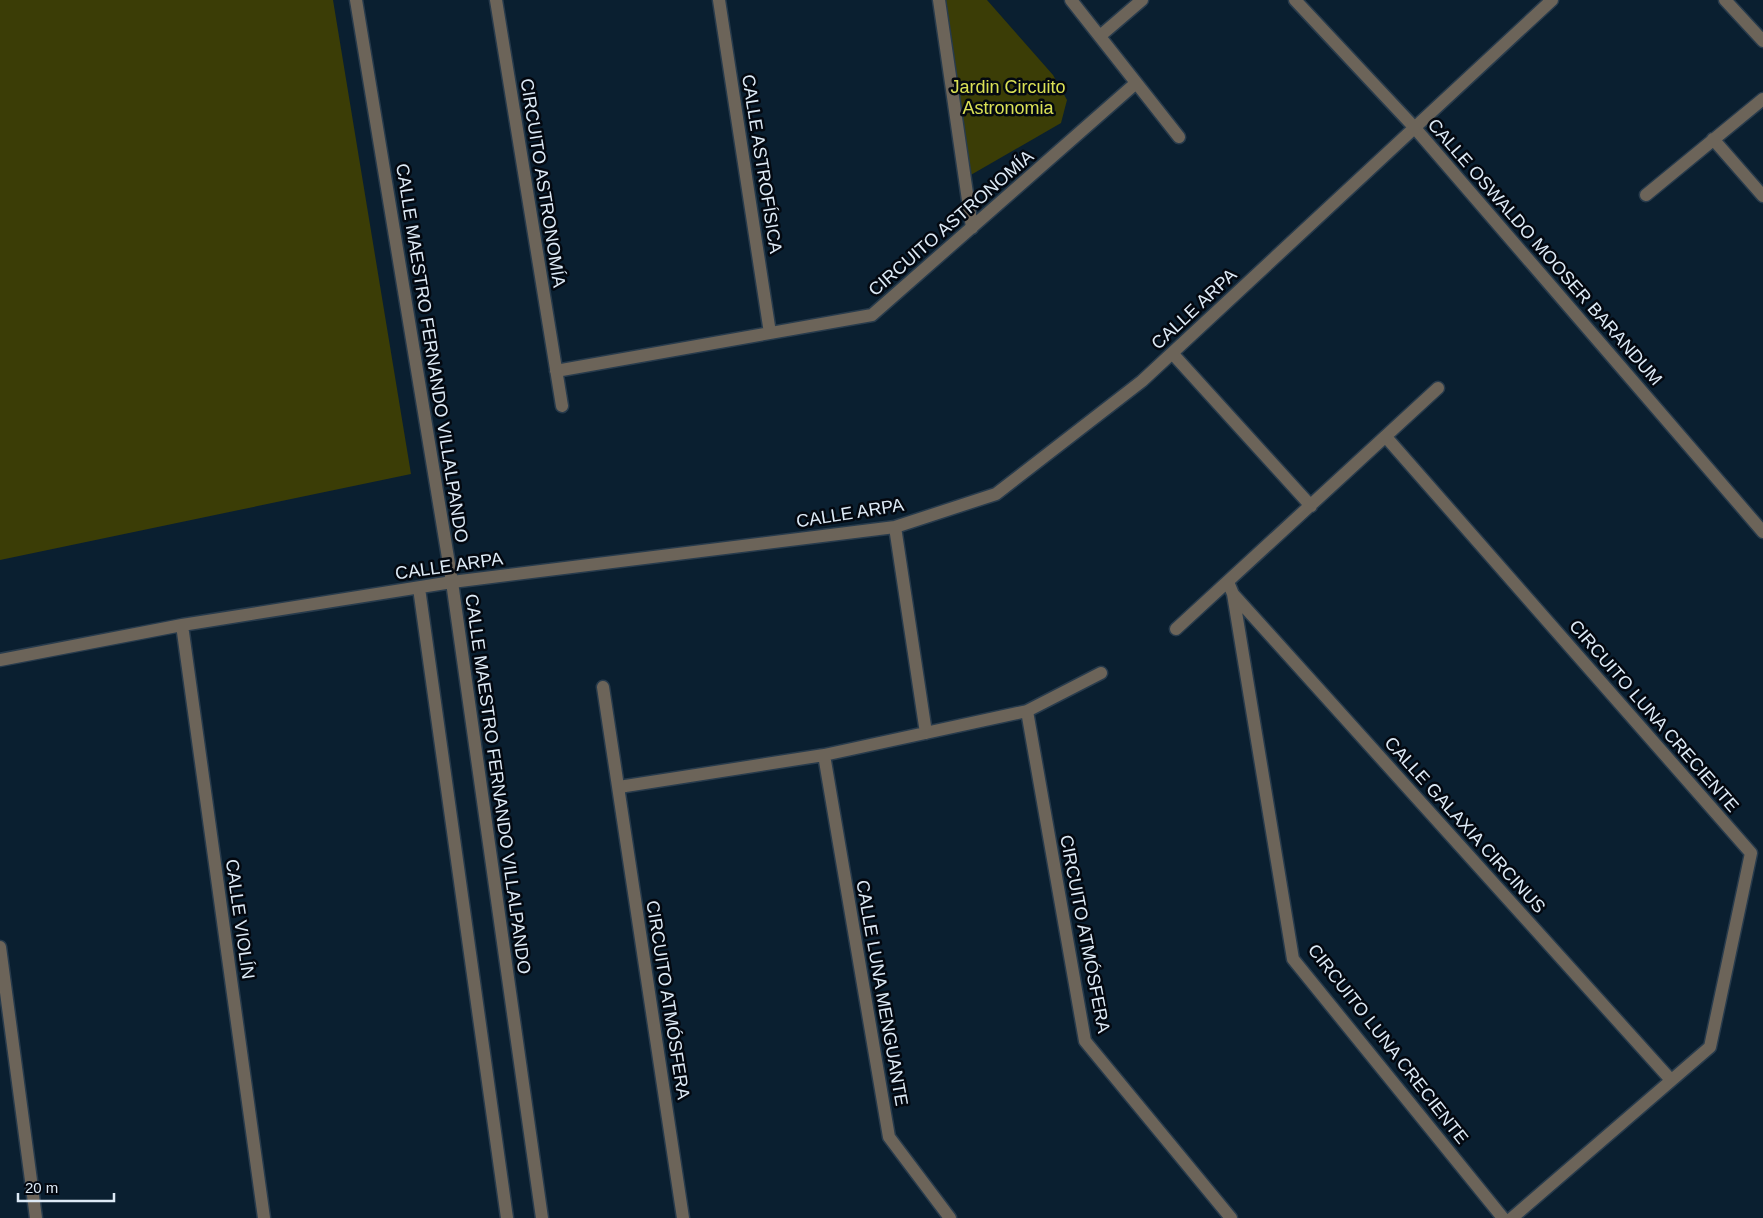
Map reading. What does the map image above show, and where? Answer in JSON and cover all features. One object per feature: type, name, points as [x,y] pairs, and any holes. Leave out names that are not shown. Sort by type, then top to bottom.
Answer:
[{"type":"street","name":"CALLE MAESTRO FERNANDO VILLALPANDO","points":[[356,0],[452,582],[542,1218]]},
{"type":"street","name":"CIRCUITO ASTRONOMÍA","points":[[496,0],[562,406]]},
{"type":"street","name":"CALLE ASTROFÍSICA","points":[[719,0],[770,333]]},
{"type":"street","points":[[939,0],[972,228]]},
{"type":"street","points":[[1071,0],[1179,137]]},
{"type":"street","points":[[1100,36],[1142,0]]},
{"type":"street","name":"CALLE OSWALDO MOOSER BARANDUM","points":[[1295,0],[1414,127],[1763,532]]},
{"type":"street","name":"CALLE ARPA","points":[[0,660],[182,625],[452,582],[895,527],[996,494],[1142,381],[1552,0]]},
{"type":"street","points":[[1725,0],[1763,41]]},
{"type":"street","name":"CIRCUITO ASTRONOMÍA","points":[[556,371],[872,315],[1136,82]]},
{"type":"street","points":[[1646,195],[1763,99]]},
{"type":"street","points":[[1713,139],[1763,196]]},
{"type":"street","points":[[1172,353],[1311,506]]},
{"type":"street","points":[[1176,629],[1230,588],[1311,506],[1438,388]]},
{"type":"street","name":"CIRCUITO LUNA CRECIENTE","points":[[1386,437],[1751,853],[1710,1047],[1512,1218]]},
{"type":"street","points":[[895,527],[926,733]]},
{"type":"street","points":[[419,588],[507,1218]]},
{"type":"street","name":"CIRCUITO LUNA CRECIENTE","points":[[1230,588],[1293,959],[1504,1218]]},
{"type":"street","name":"CALLE GALAXIA CIRCINUS","points":[[1230,588],[1671,1080]]},
{"type":"street","name":"CALLE VIOLÍN","points":[[182,625],[264,1218]]},
{"type":"street","points":[[618,788],[824,755],[1027,711],[1101,673]]},
{"type":"street","name":"CIRCUITO ATMÓSFERA","points":[[603,687],[683,1218]]},
{"type":"street","name":"CIRCUITO ATMÓSFERA","points":[[1027,711],[1085,1041],[1230,1218]]},
{"type":"street","name":"CALLE LUNA MENGUANTE","points":[[824,755],[889,1137],[950,1218]]},
{"type":"street","points":[[0,947],[36,1218]]},
{"type":"green space","points":[[0,0],[333,0],[411,474],[0,560]]},
{"type":"green space","name":"Jardin Circuito Astronomia","points":[[945,0],[987,0],[1053,75],[1067,100],[1061,123],[969,176]]}]
